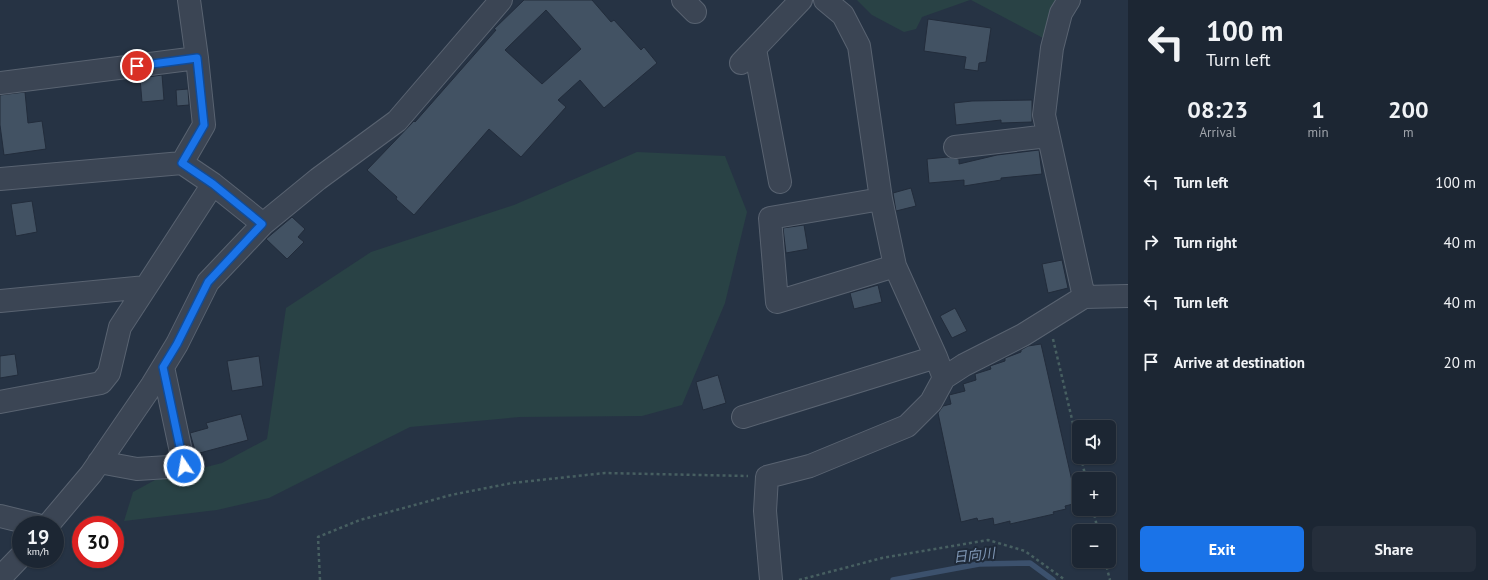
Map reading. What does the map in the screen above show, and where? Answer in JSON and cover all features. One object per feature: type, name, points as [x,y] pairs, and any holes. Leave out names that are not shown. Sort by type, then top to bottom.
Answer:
[{"type":"street","points":[[182,163],[204,125],[189,0]]},
{"type":"street","points":[[56,516],[91,474],[163,367],[177,344],[208,282],[262,224],[318,179],[397,121],[501,0]]},
{"type":"street","points":[[780,182],[748,56],[801,0]]},
{"type":"street","points":[[1069,0],[1062,13],[1052,48],[1044,115],[1084,297]]},
{"type":"street","points":[[832,3],[843,15],[859,46],[881,199],[895,266],[944,378]]},
{"type":"street","points":[[0,84],[197,58]]},
{"type":"street","points":[[955,147],[1048,136]]},
{"type":"street","points":[[0,179],[182,163],[213,184],[262,224]]},
{"type":"street","points":[[0,402],[101,383],[109,373],[120,327],[213,184]]},
{"type":"street","points":[[881,199],[770,218],[777,302],[895,266]]},
{"type":"street","points":[[0,301],[146,286]]},
{"type":"street","points":[[771,580],[765,511],[767,477],[810,466],[907,426],[931,402],[944,378],[1084,297],[1128,296]]},
{"type":"street","points":[[743,417],[936,357]]},
{"type":"street","points":[[99,462],[137,469],[184,466],[163,367]]},
{"type":"street","points":[[0,516],[12,519]]},
{"type":"street","points":[[0,578],[12,565]]},
{"type":"path","points":[[1048,319],[1072,420]]},
{"type":"path","points":[[320,580],[318,537],[360,520],[451,495],[512,483],[606,473],[767,477]]},
{"type":"path","points":[[799,580],[882,558],[988,540],[1025,552],[1065,580]]},
{"type":"path","points":[[1107,568],[1110,580]]},
{"type":"green space","points":[[857,0],[970,0],[922,17],[916,29],[904,32],[872,15]]},
{"type":"green space","points":[[971,0],[1059,0],[1043,38]]},
{"type":"green space","points":[[637,152],[725,156],[747,212],[725,303],[682,405],[642,416],[520,417],[410,427],[269,498],[217,510],[124,521],[133,492],[155,480],[222,463],[267,439],[286,308],[371,252],[514,205]]},
{"type":"building","points":[[524,0],[592,0],[611,22],[614,20],[641,50],[644,47],[657,63],[604,108],[580,80],[558,100],[566,107],[521,157],[489,129],[414,215],[396,199],[397,197],[367,170],[414,121],[415,122],[496,30],[494,29]],"holes":[[[546,10],[581,49],[542,84],[505,50]]]},
{"type":"building","points":[[928,19],[991,28],[986,62],[979,63],[978,71],[964,69],[966,57],[924,51]]},
{"type":"building","points":[[162,75],[164,100],[142,102],[140,78]]},
{"type":"building","points":[[188,89],[189,105],[177,106],[176,90]]},
{"type":"building","points":[[25,92],[28,123],[42,121],[46,149],[4,155],[0,125],[0,95]]},
{"type":"building","points":[[1032,100],[1032,122],[1001,123],[1001,120],[956,125],[954,103],[972,101]]},
{"type":"building","points":[[1039,150],[1042,174],[1001,178],[1001,180],[964,186],[964,180],[929,183],[927,159],[948,157],[959,159],[959,164],[997,155]]},
{"type":"building","points":[[911,188],[916,206],[896,211],[893,193]]},
{"type":"building","points":[[32,201],[37,232],[16,236],[11,204]]},
{"type":"building","points":[[292,217],[305,229],[298,237],[304,242],[287,259],[266,239]]},
{"type":"building","points":[[804,225],[808,249],[786,253],[783,228]]},
{"type":"building","points":[[1062,260],[1068,288],[1048,293],[1042,264]]},
{"type":"building","points":[[878,285],[882,302],[854,309],[850,293]]},
{"type":"building","points":[[955,308],[967,331],[952,338],[940,316]]},
{"type":"building","points":[[1041,344],[1072,481],[1072,504],[1065,506],[1066,509],[1053,512],[1054,514],[1010,524],[1010,521],[994,525],[993,518],[978,521],[977,518],[961,522],[938,413],[943,406],[951,404],[949,395],[965,391],[963,384],[976,380],[975,374],[991,369],[990,366],[1005,361],[1005,358],[1021,352],[1021,350],[1028,346]]},
{"type":"building","points":[[15,354],[18,375],[0,378],[0,356]]},
{"type":"building","points":[[259,356],[263,386],[232,391],[227,361]]},
{"type":"building","points":[[718,375],[726,403],[703,410],[696,382]]},
{"type":"building","points":[[241,414],[248,440],[196,454],[190,433],[208,428],[206,423]]},
{"type":"waterway","name":"日向川","points":[[893,580],[979,564],[1030,563],[1053,580]]},
{"type":"route","points":[[137,66],[197,58],[204,125],[182,163],[213,184],[262,224],[208,282],[177,344],[163,367],[184,466]]}]
